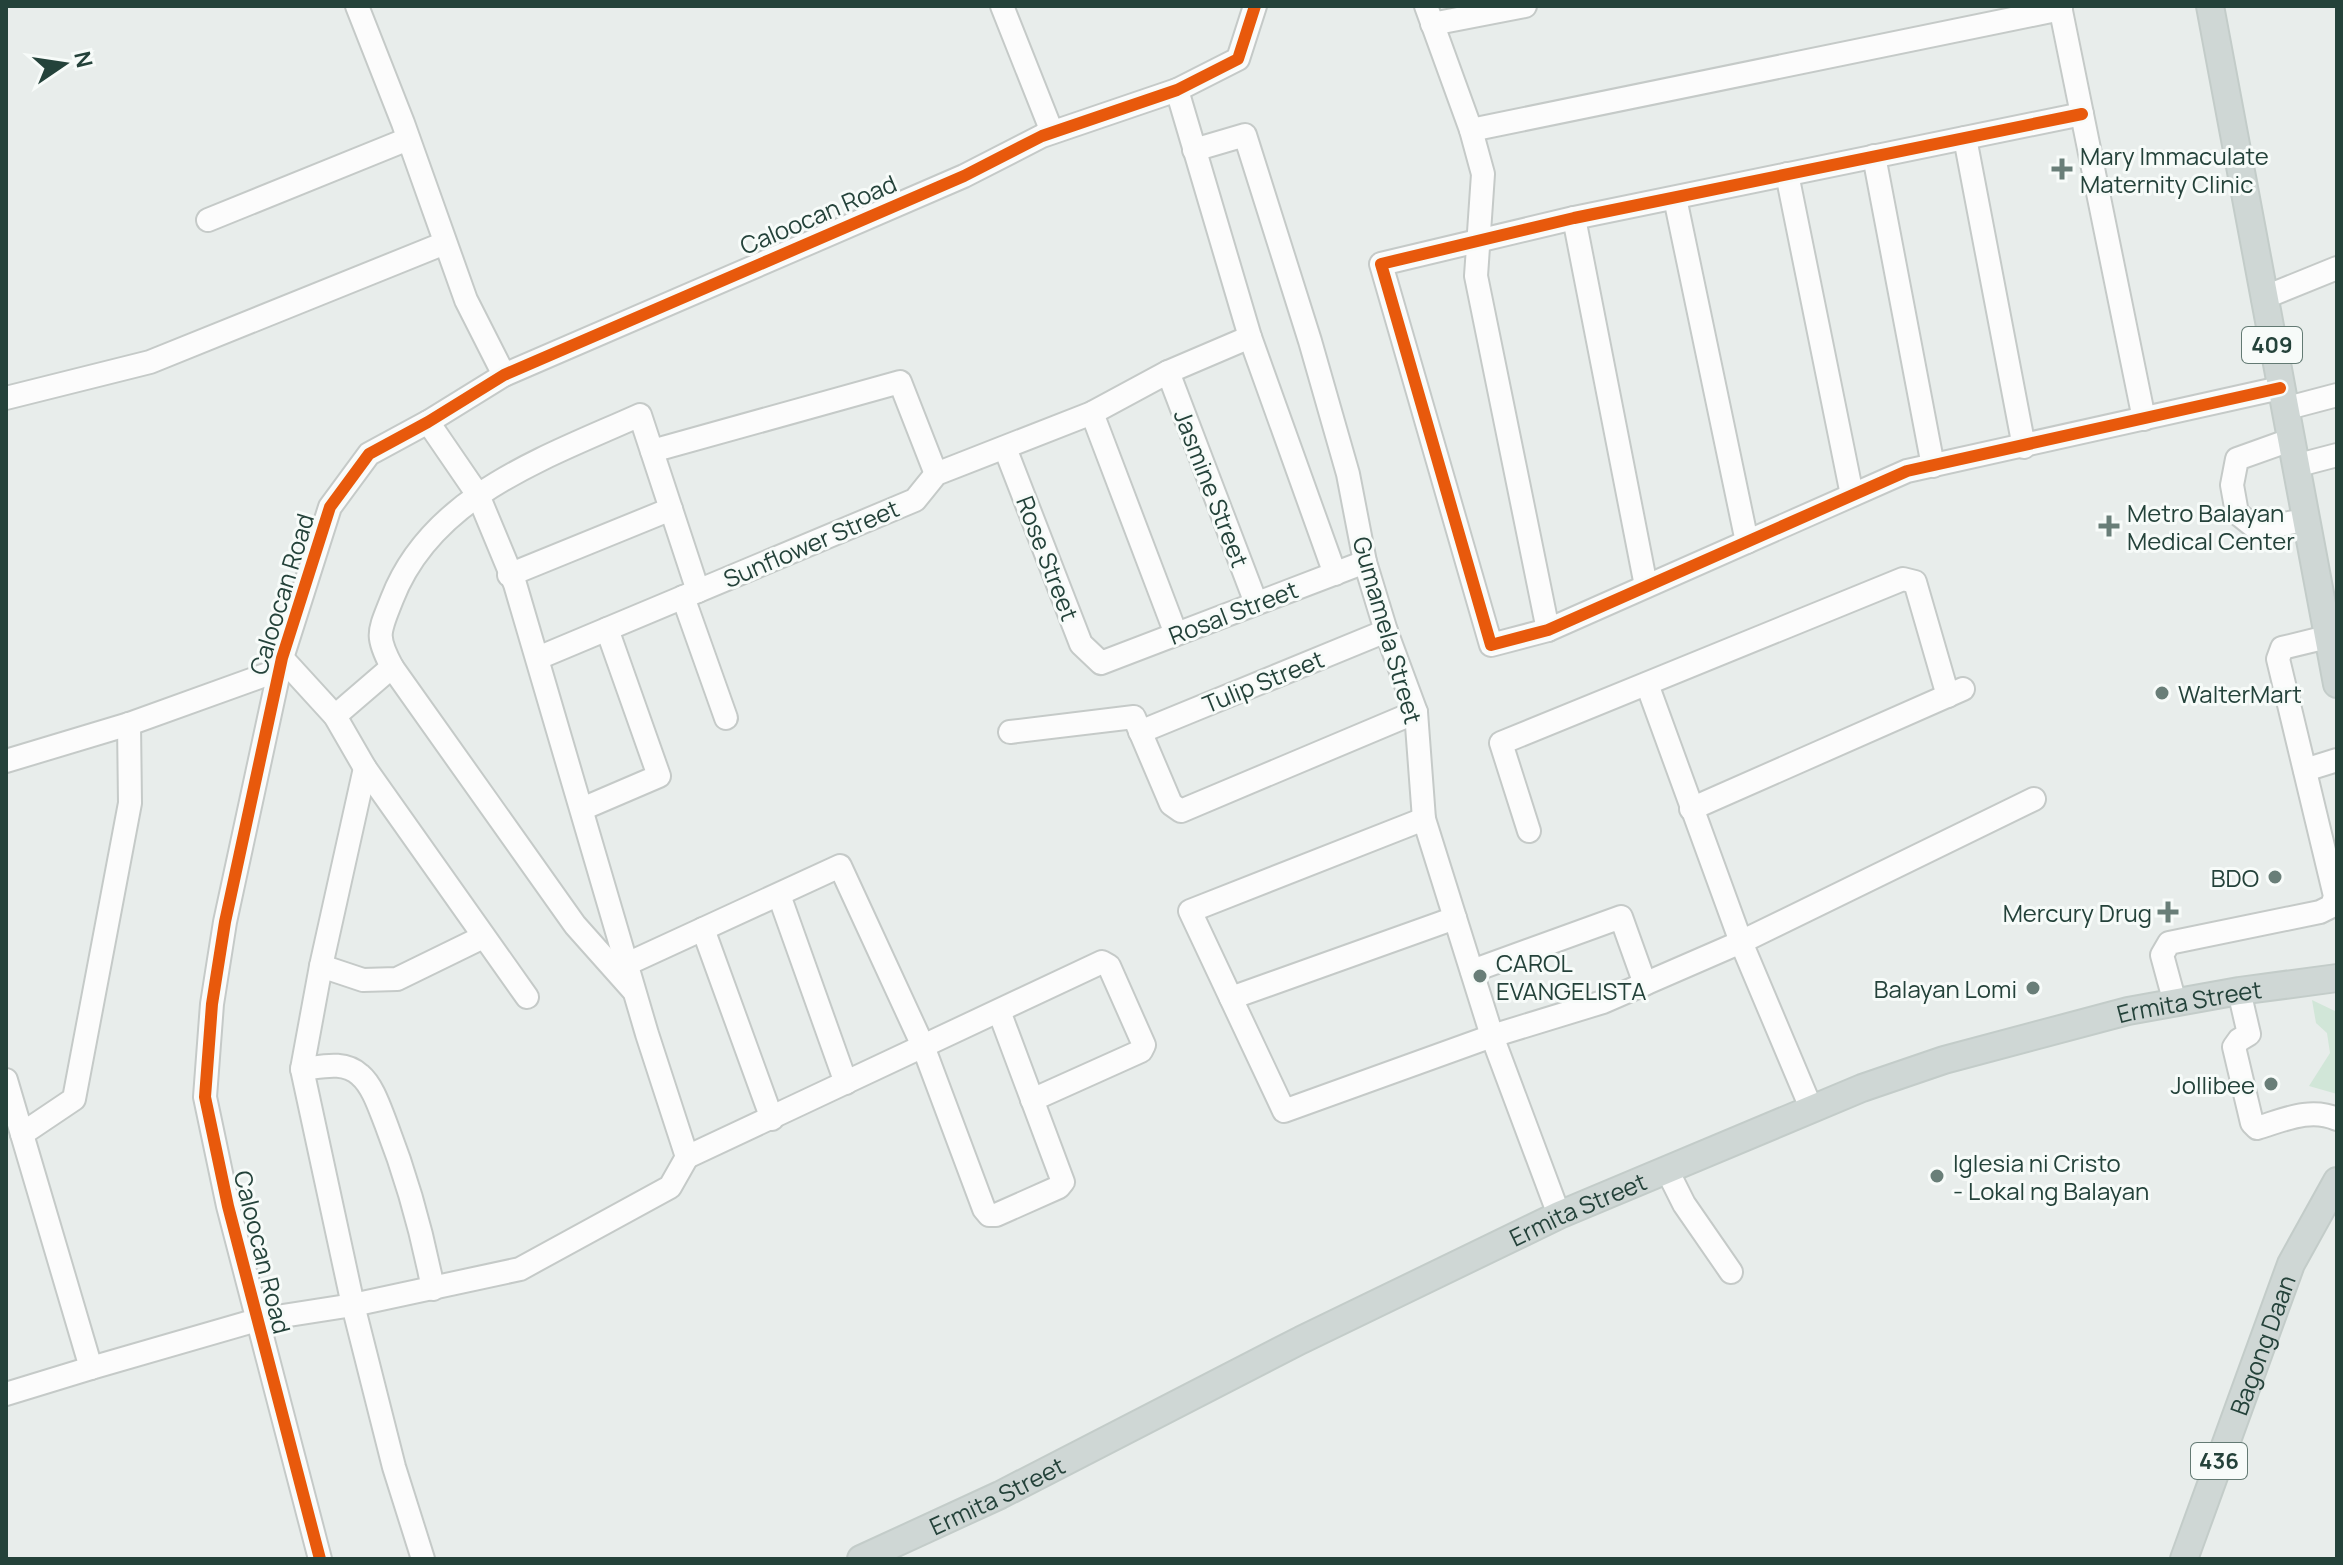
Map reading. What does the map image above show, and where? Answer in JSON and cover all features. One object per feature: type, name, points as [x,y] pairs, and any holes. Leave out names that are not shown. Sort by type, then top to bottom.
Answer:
[{"type":"main road","name":"409","points":[[2210,6],[2336,677]]},
{"type":"main road","name":"Ermita Street","points":[[861,1559],[1000,1495],[1301,1340],[1559,1215],[1811,1108],[1944,1060],[2128,1011],[2239,991],[2337,978]]},
{"type":"main road","name":"Bagong Daan","points":[[2184,1559],[2291,1264],[2337,1181]]},
{"type":"street","points":[[357,6],[466,300],[504,375]]},
{"type":"street","points":[[1002,6],[1052,132]]},
{"type":"street","name":"Caloocan Road","points":[[320,1559],[257,1320],[205,1097],[212,1004],[225,922],[280,664],[330,507],[369,454],[504,375],[964,176],[1052,132],[1177,90],[1238,59],[1255,6]]},
{"type":"street","points":[[1525,6],[1429,15],[1471,130],[1483,174],[1476,276],[1548,630]]},
{"type":"street","points":[[1471,130],[2060,8],[2144,419]]},
{"type":"street","points":[[1177,90],[1250,337],[1335,574]]},
{"type":"street","points":[[2082,114],[1574,218],[1381,264],[1491,645],[1548,630],[1907,471],[2144,419],[2282,398],[2337,395]]},
{"type":"street","name":"Gumamela Street","points":[[1194,150],[1245,135],[1306,326],[1348,474],[1365,562],[1416,712],[1424,819],[1492,1036],[1559,1215]]},
{"type":"street","points":[[1965,138],[2024,447]]},
{"type":"street","points":[[208,220],[408,139]]},
{"type":"street","points":[[1874,156],[1933,466]]},
{"type":"street","points":[[1787,174],[1852,495]]},
{"type":"street","points":[[1675,198],[1747,542]]},
{"type":"street","points":[[1574,218],[1646,586]]},
{"type":"street","points":[[6,398],[150,362],[445,243]]},
{"type":"street","points":[[2263,298],[2337,268]]},
{"type":"street","name":"Sunflower Street","points":[[538,658],[915,500],[936,474],[1092,413],[1168,372],[1250,337]]},
{"type":"street","name":"Jasmine Street","points":[[1168,372],[1256,603]]},
{"type":"street","points":[[652,451],[900,382],[936,474]]},
{"type":"street","points":[[1092,413],[1176,634]]},
{"type":"street","points":[[635,993],[575,925],[392,667],[379,643],[382,625],[401,576],[432,534],[478,495],[512,473],[640,415],[671,509],[690,594],[726,718]]},
{"type":"street","points":[[428,422],[478,495],[515,584],[635,993],[687,1157]]},
{"type":"street","points":[[2290,440],[2237,459],[2232,485],[2234,499],[2237,513],[2257,529],[2305,520]]},
{"type":"street","name":"Rose Street","points":[[1005,448],[1081,644],[1101,663]]},
{"type":"street","points":[[2295,466],[2337,455]]},
{"type":"street","points":[[509,575],[671,509]]},
{"type":"street","name":"Rosal Street","points":[[1101,663],[1365,562]]},
{"type":"street","points":[[1529,831],[1501,743],[1903,579],[1915,582],[1956,692],[1691,809]]},
{"type":"street","points":[[582,809],[659,776],[607,629]]},
{"type":"street","name":"Tulip Street","points":[[1140,732],[1386,631]]},
{"type":"street","points":[[2175,1003],[2162,955],[2169,943],[2320,912],[2332,906],[2335,896],[2278,659],[2282,648],[2327,637]]},
{"type":"street","points":[[6,761],[129,724],[280,664],[335,716],[365,768],[527,997]]},
{"type":"street","points":[[335,716],[392,667]]},
{"type":"street","points":[[1647,684],[1741,942],[1811,1108]]},
{"type":"street","points":[[1010,732],[1134,717],[1171,804],[1181,811],[1416,712]]},
{"type":"street","points":[[22,1134],[74,1099],[130,803],[129,724]]},
{"type":"street","points":[[2305,770],[2337,760]]},
{"type":"street","points":[[365,768],[321,966],[302,1069],[353,1305],[394,1467],[423,1559]]},
{"type":"street","points":[[1424,819],[1190,911],[1284,1111],[1492,1036],[1603,1002],[1741,942],[2034,799]]},
{"type":"street","points":[[627,964],[840,866],[923,1046],[979,1196],[989,1215],[1021,1204],[1059,1187],[1063,1182],[999,1011]]},
{"type":"street","points":[[779,895],[846,1083]]},
{"type":"street","points":[[1472,971],[1621,917],[1645,984]]},
{"type":"street","points":[[1231,998],[1455,918]]},
{"type":"street","points":[[703,929],[772,1119]]},
{"type":"street","points":[[321,966],[363,980],[397,979],[483,937]]},
{"type":"street","points":[[6,1394],[257,1320],[353,1305],[520,1269],[670,1187],[687,1157],[1102,962],[1109,966],[1144,1045],[1141,1051],[1032,1100]]},
{"type":"street","points":[[2239,991],[2249,1034],[2234,1047],[2252,1123],[2257,1128],[2310,1113],[2324,1113],[2337,1119]]},
{"type":"street","points":[[302,1069],[340,1065],[360,1075],[378,1104],[403,1168],[421,1230],[433,1289]]},
{"type":"street","points":[[6,1080],[91,1368]]},
{"type":"street","points":[[1667,1170],[1684,1204],[1731,1272]]},
{"type":"green space","points":[[2312,1000],[2337,1012],[2337,1094],[2309,1086],[2330,1053],[2327,1033],[2316,1023]]},
{"type":"cycle path","points":[[320,1559],[228,1206],[205,1097],[212,1004],[225,922],[282,658],[330,507],[369,454],[504,375],[964,176],[1042,136],[1177,90],[1238,59],[1255,6]]},
{"type":"cycle path","points":[[2082,114],[1574,218],[1381,264],[1491,645],[1548,630],[1907,471],[2280,388]]},
{"type":"place","name":"Mary Immaculate Maternity Clinic","points":[[2062,169]]},
{"type":"place","name":"Metro Balayan Medical Center","points":[[2109,526]]},
{"type":"place","name":"WalterMart","points":[[2162,693]]},
{"type":"place","name":"BDO","points":[[2275,877]]},
{"type":"place","name":"Mercury Drug","points":[[2168,912]]},
{"type":"place","name":"CAROL EVANGELISTA","points":[[1480,976]]},
{"type":"place","name":"Balayan Lomi","points":[[2033,988]]},
{"type":"place","name":"Jollibee","points":[[2271,1084]]},
{"type":"place","name":"Iglesia ni Cristo - Lokal ng Balayan","points":[[1937,1176]]}]
